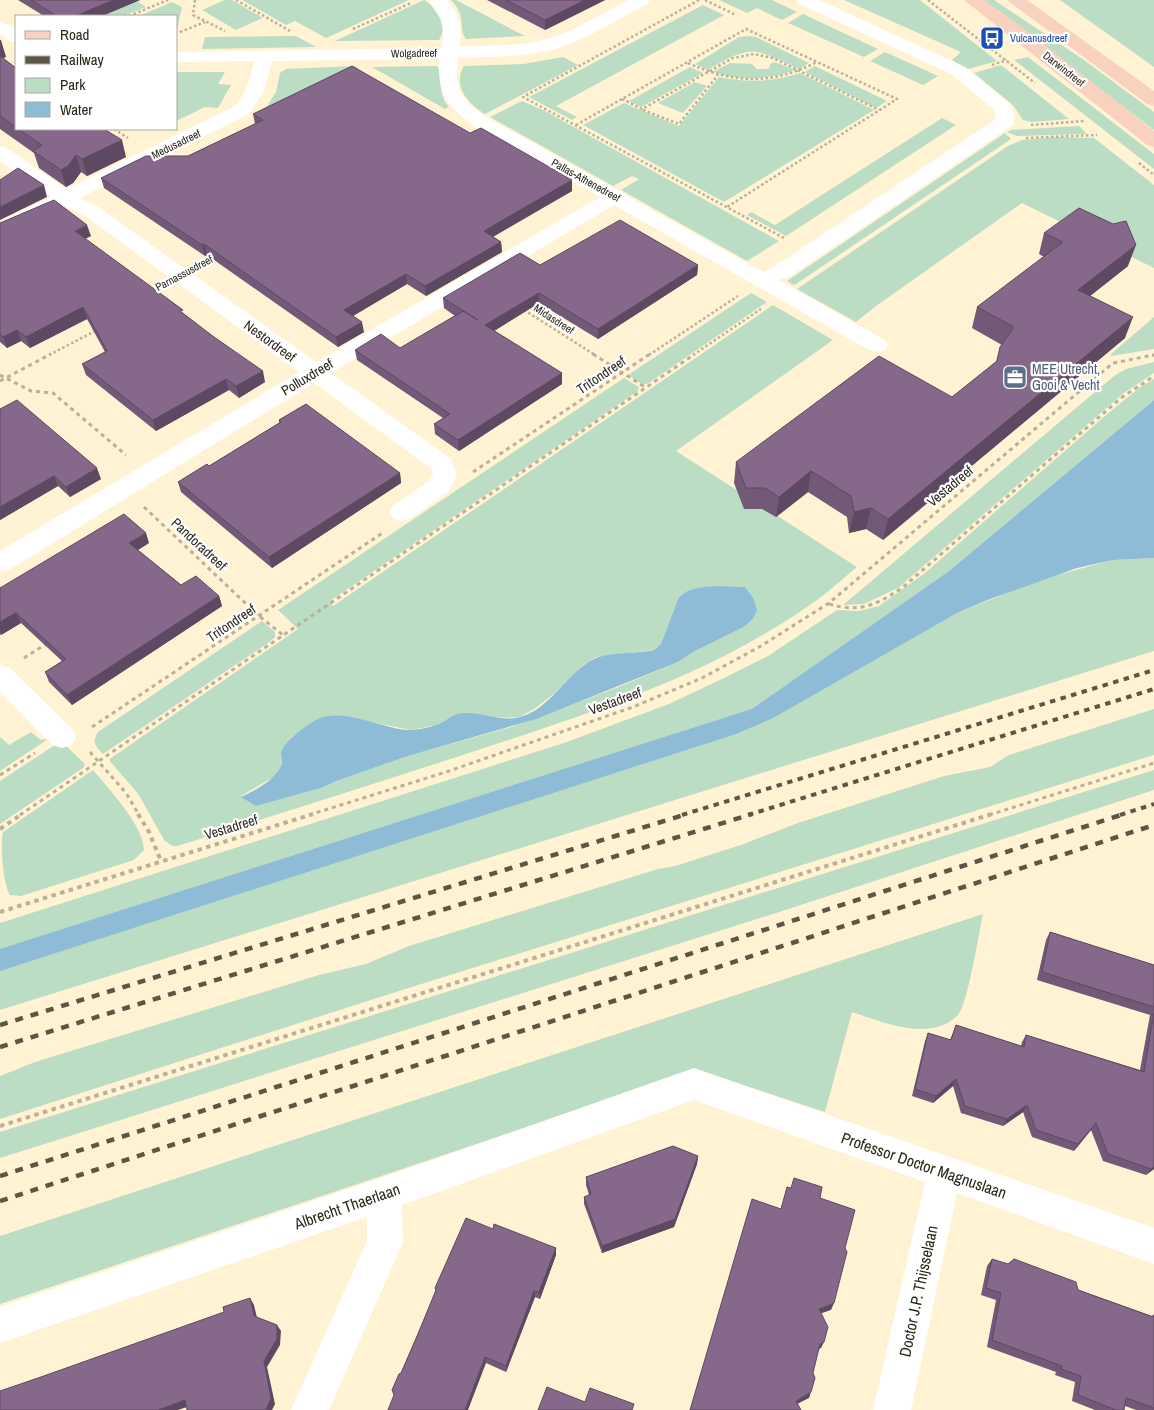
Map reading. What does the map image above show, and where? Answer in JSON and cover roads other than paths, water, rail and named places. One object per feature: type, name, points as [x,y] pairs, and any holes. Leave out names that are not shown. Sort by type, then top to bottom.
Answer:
[{"type":"main road","name":"Darwindreef","points":[[973,0],[1016,31],[1154,140]]},
{"type":"main road","name":"Darwindreef","points":[[1016,0],[1154,100]]},
{"type":"street","name":"Pallas-Athenedreef","points":[[437,0],[443,4],[450,15],[452,37],[448,76],[451,92],[459,105],[481,122],[616,196],[877,345]]},
{"type":"street","name":"Wolgadreef","points":[[178,56],[450,53],[525,49],[552,44],[578,34],[641,0]]},
{"type":"street","points":[[763,279],[783,271],[1006,121],[1002,107],[962,73],[805,0]]},
{"type":"street","points":[[0,26],[15,36]]},
{"type":"street","name":"Medusadreef","points":[[0,230],[242,110],[253,98],[260,81],[264,55]]},
{"type":"street","name":"Nestordreef","points":[[0,152],[65,198],[91,211],[443,465],[445,475],[439,486],[402,512]]},
{"type":"street","name":"Polluxdreef","points":[[0,563],[314,373],[616,196]]},
{"type":"street","points":[[8,668],[68,736]]},
{"type":"street","name":"Professor Doctor Magnuslaan","points":[[694,1084],[1154,1246]]},
{"type":"street","name":"Albrecht Thaerlaan","points":[[0,1325],[384,1194],[694,1084]]},
{"type":"street","name":"Doctor J.P. Thijsselaan","points":[[892,1410],[944,1172]]},
{"type":"street","points":[[310,1410],[385,1242],[384,1194]]},
{"type":"water","points":[[1154,400],[1154,558],[1113,560],[1077,568],[990,599],[957,613],[773,718],[736,734],[0,971],[0,949],[752,709],[949,571]]},
{"type":"water","points":[[718,586],[745,587],[753,598],[757,610],[752,620],[744,627],[693,652],[678,662],[536,719],[408,756],[321,788],[256,806],[241,797],[252,792],[273,777],[280,768],[281,753],[286,744],[312,722],[326,716],[362,719],[398,729],[409,730],[436,725],[452,716],[463,713],[513,718],[531,713],[550,699],[584,665],[594,659],[606,655],[654,650],[661,644],[678,599],[682,595],[696,588]]},
{"type":"railway","points":[[682,815],[1154,670]]},
{"type":"railway","points":[[748,815],[1154,689]]},
{"type":"railway","points":[[1120,815],[1154,804]]},
{"type":"railway","points":[[0,1025],[687,814]]},
{"type":"railway","points":[[0,1047],[752,814]]},
{"type":"railway","points":[[0,1176],[1124,814]]},
{"type":"railway","points":[[0,1201],[1154,825]]},
{"type":"place","name":"Vulcanusdreef","points":[[992,38]]},
{"type":"place","name":"MEE Utrecht, Gooi & Vecht","points":[[1015,377]]}]
